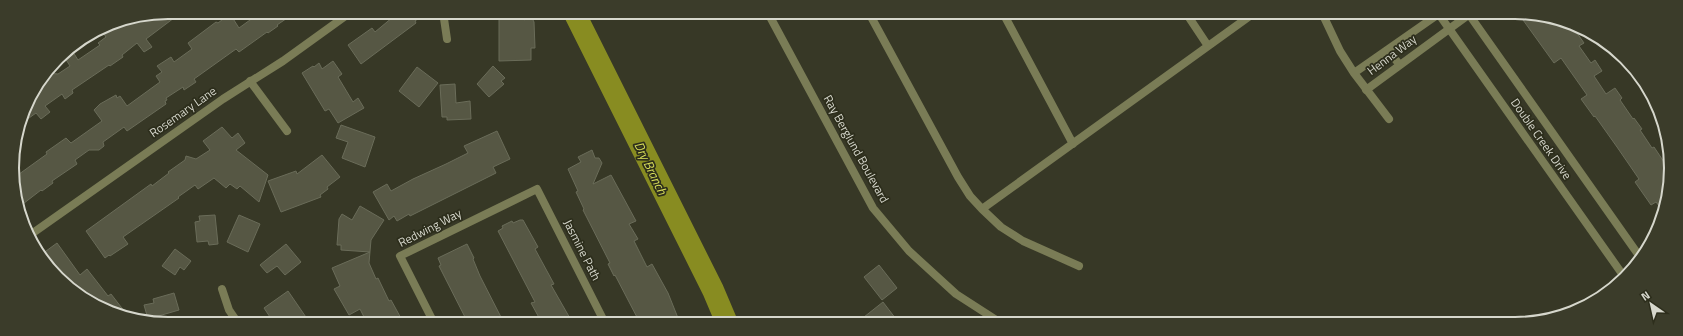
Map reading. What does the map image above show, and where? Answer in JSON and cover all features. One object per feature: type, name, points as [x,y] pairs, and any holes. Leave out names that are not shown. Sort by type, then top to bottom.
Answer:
[{"type":"street","name":"Rosemary Lane","points":[[33,232],[222,99],[283,60],[341,19]]},
{"type":"street","points":[[444,19],[447,39]]},
{"type":"street","name":"Ray Berglund Boulevard","points":[[771,19],[873,208],[909,251],[950,289],[992,317]]},
{"type":"street","points":[[872,19],[958,177],[970,196],[1001,227],[1023,242],[1079,266]]},
{"type":"street","points":[[1006,19],[1072,144]]},
{"type":"street","points":[[1190,19],[1208,46]]},
{"type":"street","points":[[982,209],[1246,19]]},
{"type":"street","points":[[1325,19],[1340,51],[1354,73],[1389,119]]},
{"type":"street","name":"Henna Way","points":[[1354,73],[1432,19]]},
{"type":"street","name":"Double Creek Drive","points":[[1443,19],[1621,272]]},
{"type":"street","name":"Henna Way","points":[[1366,90],[1399,64],[1462,19]]},
{"type":"street","name":"Double Creek Drive","points":[[1473,19],[1637,253]]},
{"type":"street","points":[[1388,50],[1399,64]]},
{"type":"street","points":[[250,81],[287,131]]},
{"type":"street","name":"Redwing Way","points":[[431,317],[400,256],[538,189]]},
{"type":"street","name":"Jasmine Path","points":[[538,189],[602,317]]},
{"type":"street","points":[[222,289],[229,310],[234,317]]},
{"type":"building","points":[[173,19],[146,39],[152,47],[144,52],[137,43],[122,55],[123,57],[72,90],[73,93],[65,99],[62,94],[45,106],[50,112],[41,119],[36,113],[27,119],[39,93],[53,74],[58,74],[70,66],[66,60],[74,53],[78,60],[100,45],[98,43],[106,37],[104,33],[129,24],[149,20]]},
{"type":"building","points":[[223,19],[233,19],[239,28],[251,19],[286,19],[277,25],[278,26],[239,52],[236,49],[194,79],[196,82],[184,90],[183,87],[166,98],[166,104],[127,131],[124,127],[103,142],[104,146],[99,150],[89,150],[75,160],[77,164],[23,204],[19,174],[66,138],[71,143],[102,121],[94,110],[100,104],[116,95],[117,98],[120,96],[127,106],[160,82],[156,76],[162,72],[157,66],[171,57],[174,62],[192,49],[188,43],[216,22],[218,23]]},
{"type":"building","points":[[391,19],[418,19],[415,21],[416,23],[361,64],[348,45],[372,28],[375,32]]},
{"type":"building","points":[[499,19],[532,19],[534,22],[535,48],[531,48],[531,60],[499,61]]},
{"type":"building","points":[[1522,19],[1554,24],[1576,32],[1584,43],[1579,46],[1591,63],[1595,60],[1602,71],[1594,76],[1606,94],[1615,88],[1622,98],[1620,100],[1642,129],[1640,130],[1652,148],[1654,147],[1664,162],[1664,178],[1659,206],[1656,202],[1651,205],[1635,182],[1639,179],[1595,116],[1594,117],[1581,99],[1587,95],[1561,58],[1554,63]]},
{"type":"building","points":[[333,61],[342,74],[338,77],[353,102],[358,98],[364,108],[338,123],[329,109],[325,111],[302,73],[319,63],[322,69]]},
{"type":"building","points":[[493,66],[505,78],[501,81],[504,84],[489,97],[477,84]]},
{"type":"building","points":[[417,67],[438,83],[419,107],[399,91]]},
{"type":"building","points":[[455,84],[456,103],[470,101],[471,119],[447,120],[447,117],[442,117],[440,85]]},
{"type":"building","points":[[341,125],[375,137],[365,167],[342,158],[348,142],[336,138]]},
{"type":"building","points":[[222,127],[232,138],[238,133],[245,143],[236,150],[268,175],[259,202],[240,186],[237,189],[230,184],[226,188],[214,178],[198,189],[195,185],[123,237],[128,244],[105,258],[86,231],[151,184],[152,186],[185,160],[186,156],[196,159],[210,150],[203,141]]},
{"type":"building","points":[[497,131],[510,159],[493,167],[496,173],[410,216],[409,214],[397,221],[394,216],[389,220],[373,192],[387,184],[391,191],[446,164],[468,153],[464,146]]},
{"type":"building","points":[[592,150],[595,158],[599,158],[602,163],[593,184],[611,175],[636,221],[629,224],[638,239],[634,241],[647,267],[652,264],[668,293],[678,317],[637,317],[608,264],[610,263],[583,210],[584,209],[576,192],[578,191],[568,169],[581,162],[578,157]]},
{"type":"building","points":[[322,155],[340,177],[327,187],[328,189],[320,195],[321,197],[281,212],[268,181],[296,171],[297,174]]},
{"type":"building","points":[[360,206],[384,220],[371,240],[370,252],[341,250],[341,245],[337,245],[339,219],[342,214],[352,220]]},
{"type":"building","points":[[215,215],[218,244],[209,245],[208,241],[197,242],[195,222],[200,221],[199,216]]},
{"type":"building","points":[[239,215],[260,224],[248,252],[227,242]]},
{"type":"building","points":[[523,220],[538,247],[535,249],[554,284],[551,285],[569,317],[539,317],[531,303],[535,302],[498,231],[503,228],[502,226],[512,221],[513,223]]},
{"type":"building","points":[[57,243],[80,275],[87,269],[108,296],[111,294],[123,310],[102,302],[85,292],[70,280],[45,252]]},
{"type":"building","points":[[286,244],[301,262],[285,275],[277,266],[267,273],[260,265]]},
{"type":"building","points":[[467,244],[474,258],[473,259],[480,276],[501,317],[465,317],[439,266],[441,265],[438,258]]},
{"type":"building","points":[[175,249],[191,261],[184,270],[180,267],[175,275],[162,266]]},
{"type":"building","points":[[370,252],[369,263],[376,279],[378,278],[389,301],[391,300],[400,317],[364,317],[360,309],[349,315],[334,289],[340,286],[332,268]]},
{"type":"building","points":[[879,265],[897,288],[882,300],[864,277]]},
{"type":"building","points":[[288,291],[306,317],[270,317],[264,308]]},
{"type":"building","points":[[174,293],[179,310],[156,317],[147,316],[144,305],[154,303],[153,299]]},
{"type":"building","points":[[883,302],[894,317],[864,317]]},
{"type":"waterway","name":"Dry Branch","points":[[578,19],[713,290],[724,317]]}]
